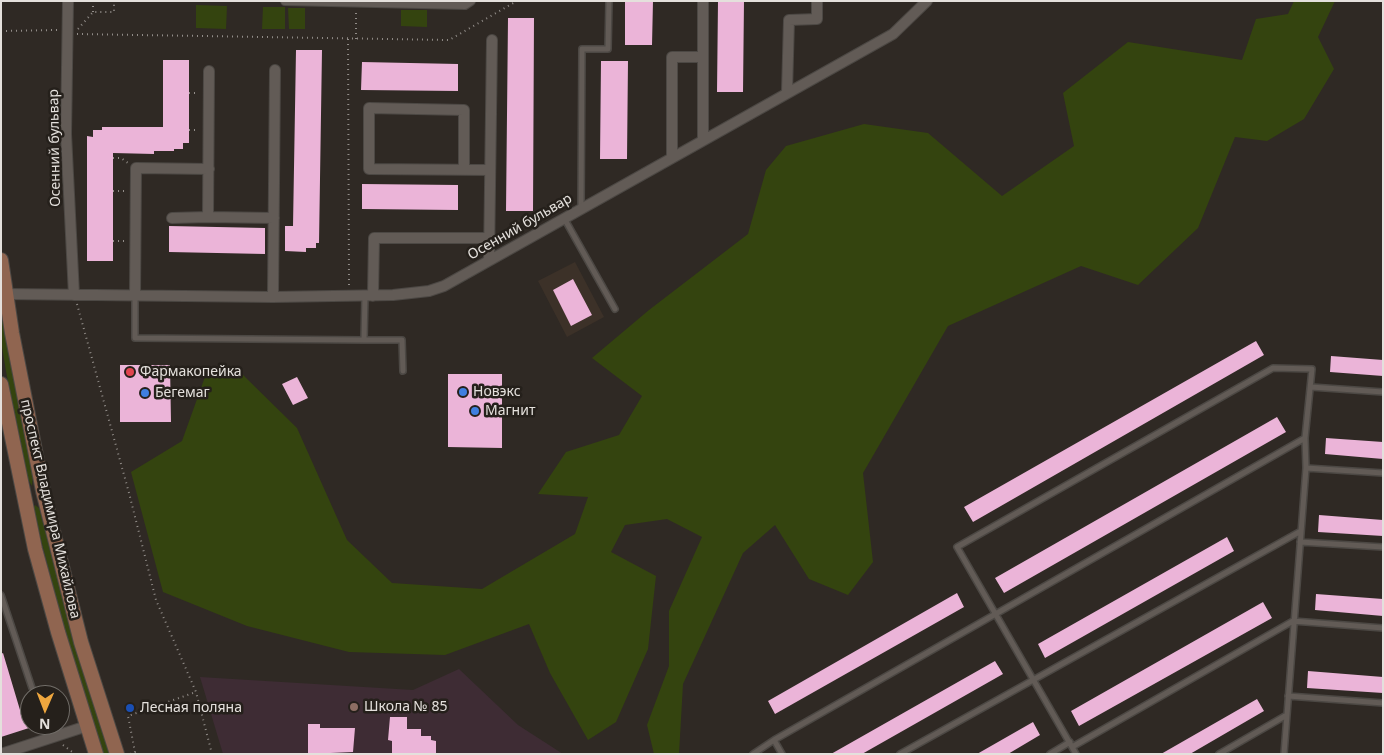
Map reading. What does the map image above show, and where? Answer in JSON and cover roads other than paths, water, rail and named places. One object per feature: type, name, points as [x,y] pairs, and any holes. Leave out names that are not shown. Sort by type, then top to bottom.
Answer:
[{"type":"main road","name":"проспект Владимира Михайлова","points":[[1,260],[43,490],[79,633],[117,754]]},
{"type":"main road","name":"проспект Владимира Михайлова","points":[[1,384],[22,494],[49,602],[96,754]]},
{"type":"main road","points":[[22,494],[43,490]]},
{"type":"street","name":"Осенний бульвар","points":[[68,1],[70,32],[66,134],[74,295]]},
{"type":"street","points":[[285,1],[465,5],[471,1]]},
{"type":"street","points":[[703,1],[703,139]]},
{"type":"street","points":[[787,92],[789,20],[817,19],[817,1]]},
{"type":"street","name":"Осенний бульвар","points":[[6,294],[273,297],[369,296],[429,291],[444,286],[893,34],[928,1]]},
{"type":"street","points":[[489,260],[492,40]]},
{"type":"street","points":[[672,157],[672,58],[703,57]]},
{"type":"street","points":[[273,297],[275,70]]},
{"type":"street","points":[[208,217],[210,71]]},
{"type":"street","points":[[464,170],[464,110],[369,108],[369,169],[464,170],[490,170]]},
{"type":"street","points":[[135,296],[136,168],[209,169]]},
{"type":"street","points":[[172,218],[274,218]]},
{"type":"street","points":[[369,296],[374,238],[489,238]]},
{"type":"street","points":[[1,754],[87,726]]},
{"type":"lane","points":[[581,208],[582,49],[608,49],[609,1]]},
{"type":"lane","points":[[564,218],[615,310]]},
{"type":"lane","points":[[135,296],[135,338],[402,340],[403,371]]},
{"type":"lane","points":[[364,340],[369,296]]},
{"type":"lane","points":[[1076,754],[957,547],[1272,368],[1312,369],[1305,438],[1306,468],[1285,716],[1284,754]]},
{"type":"lane","points":[[1311,387],[1383,392]]},
{"type":"lane","points":[[753,754],[774,740],[1305,438]]},
{"type":"lane","points":[[1306,468],[1383,473]]},
{"type":"lane","points":[[900,754],[1301,531]]},
{"type":"lane","points":[[1300,542],[1383,547]]},
{"type":"lane","points":[[1,595],[31,685]]},
{"type":"lane","points":[[1050,754],[1071,745],[1293,622],[1383,628]]},
{"type":"lane","points":[[1288,696],[1383,703]]},
{"type":"lane","points":[[1219,754],[1285,716]]},
{"type":"lane","points":[[774,740],[782,754]]},
{"type":"place","name":"Фармакопейка","points":[[130,372]]},
{"type":"place","name":"Новэкс","points":[[463,392]]},
{"type":"place","name":"Бегемаг","points":[[145,393]]},
{"type":"place","name":"Магнит","points":[[475,411]]},
{"type":"place","name":"Школа № 85","points":[[354,707]]},
{"type":"place","name":"Лесная поляна","points":[[130,708]]}]
